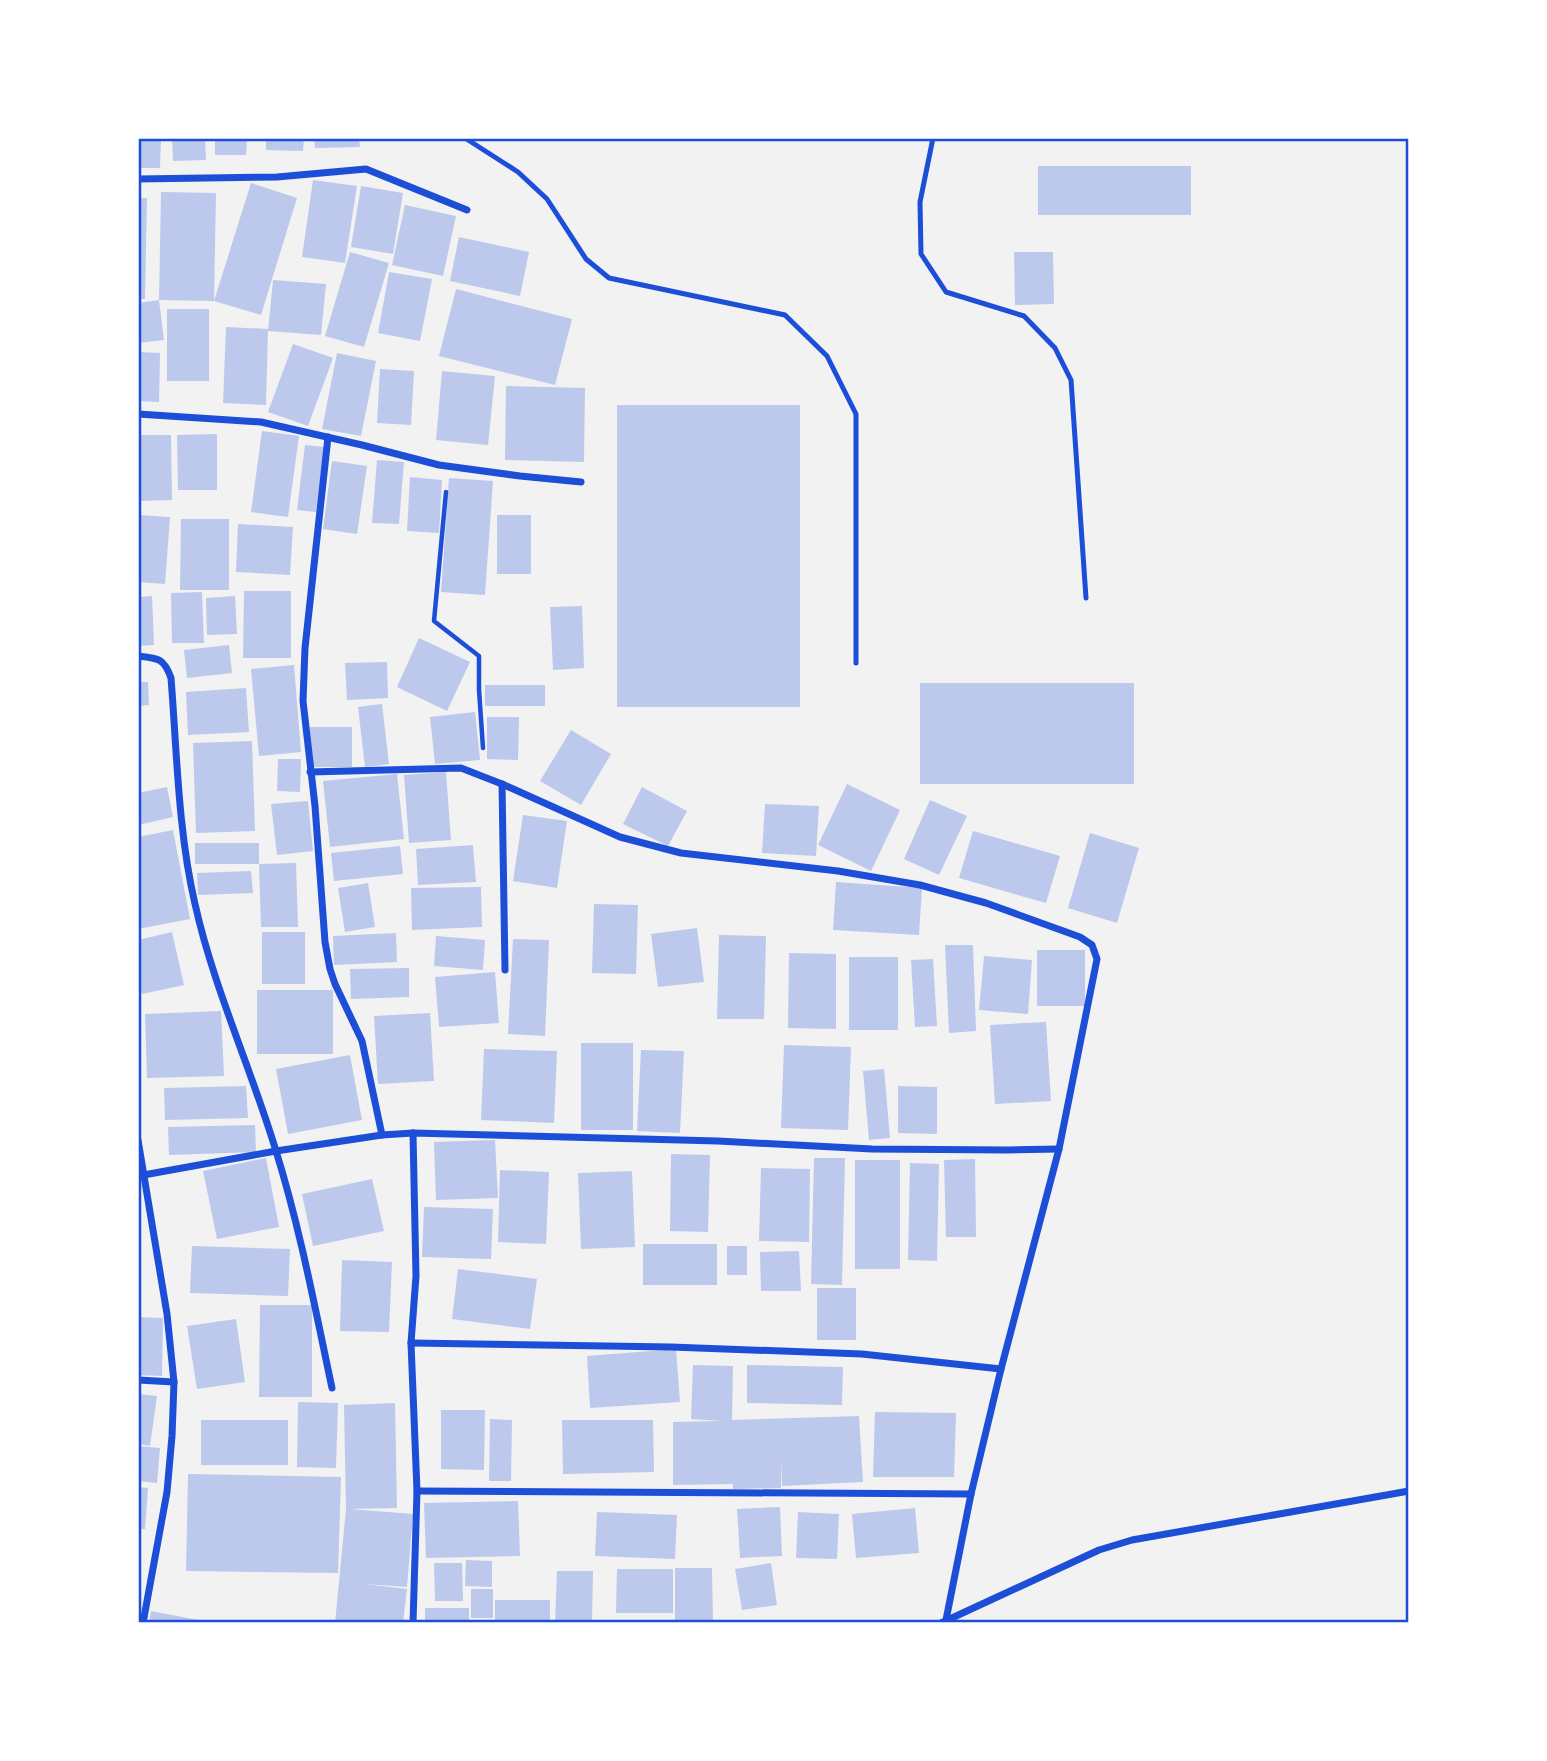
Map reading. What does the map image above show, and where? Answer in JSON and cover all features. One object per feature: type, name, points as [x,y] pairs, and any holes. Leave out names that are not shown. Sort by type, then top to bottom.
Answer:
[{"type":"street","points":[[138,179],[277,177],[366,169],[467,210]]},
{"type":"street","points":[[138,414],[261,422],[448,467],[581,482]]},
{"type":"street","points":[[328,437],[303,701],[315,806],[325,942],[335,984],[362,1041],[382,1135]]},
{"type":"street","points":[[138,656],[157,658],[167,665],[171,678],[184,840],[194,903],[206,947],[276,1151],[300,1240],[332,1388]]},
{"type":"street","points":[[310,772],[461,768],[620,837],[681,853],[838,871],[920,885],[986,903],[1080,937],[1092,945],[1097,959],[1059,1149],[1001,1369],[944,1621]]},
{"type":"street","points":[[502,784],[505,970]]},
{"type":"street","points":[[142,1176],[276,1151],[413,1133],[718,1141],[872,1149],[1059,1149]]},
{"type":"street","points":[[413,1133],[416,1276],[411,1343],[417,1491],[413,1623]]},
{"type":"street","points":[[138,1140],[167,1314],[174,1382],[167,1492],[148,1603],[142,1623]]},
{"type":"street","points":[[411,1343],[671,1347],[837,1353],[1001,1369]]},
{"type":"street","points":[[138,1380],[174,1382]]},
{"type":"street","points":[[417,1491],[971,1494]]},
{"type":"street","points":[[944,1621],[1099,1550],[1132,1540],[1409,1491]]},
{"type":"street","points":[[138,1601],[148,1603]]},
{"type":"lane","points":[[465,138],[517,172],[547,199],[586,259],[609,278],[785,315],[827,356],[856,414],[856,663]]},
{"type":"lane","points":[[933,138],[920,202],[921,254],[946,292],[1024,316],[1055,348],[1071,380],[1086,598]]},
{"type":"path","points":[[448,467],[434,621],[479,656],[484,776]]},
{"type":"building","points":[[138,138],[161,138],[160,168],[138,168]]},
{"type":"building","points":[[172,138],[205,138],[206,160],[173,161]]},
{"type":"building","points":[[215,138],[247,138],[246,155],[215,155]]},
{"type":"building","points":[[266,138],[304,138],[303,151],[266,150]]},
{"type":"building","points":[[314,138],[359,138],[360,147],[315,148]]},
{"type":"building","points":[[1038,166],[1191,166],[1191,215],[1038,215]]},
{"type":"building","points":[[313,180],[357,186],[345,263],[302,257]]},
{"type":"building","points":[[251,183],[297,198],[261,315],[214,301]]},
{"type":"building","points":[[361,186],[403,193],[393,254],[351,247]]},
{"type":"building","points":[[161,192],[216,193],[214,301],[159,300]]},
{"type":"building","points":[[138,198],[147,198],[145,299],[138,299]]},
{"type":"building","points":[[405,205],[456,216],[443,276],[392,265]]},
{"type":"building","points":[[459,237],[529,252],[520,296],[450,281]]},
{"type":"building","points":[[350,252],[389,263],[364,347],[325,336]]},
{"type":"building","points":[[1014,252],[1053,252],[1054,304],[1015,305]]},
{"type":"building","points":[[389,272],[432,279],[420,341],[378,333]]},
{"type":"building","points":[[273,280],[326,284],[321,335],[268,331]]},
{"type":"building","points":[[456,289],[572,319],[555,385],[439,356]]},
{"type":"building","points":[[159,300],[164,340],[138,343],[138,303]]},
{"type":"building","points":[[167,309],[209,309],[209,381],[167,381]]},
{"type":"building","points":[[226,327],[268,329],[266,405],[223,403]]},
{"type":"building","points":[[293,344],[333,358],[308,426],[268,412]]},
{"type":"building","points":[[138,352],[160,353],[159,402],[138,401]]},
{"type":"building","points":[[337,353],[376,361],[361,436],[322,429]]},
{"type":"building","points":[[380,369],[414,371],[411,425],[377,423]]},
{"type":"building","points":[[442,371],[495,376],[488,445],[436,440]]},
{"type":"building","points":[[506,386],[585,388],[584,462],[505,460]]},
{"type":"building","points":[[617,405],[800,405],[800,707],[617,707]]},
{"type":"building","points":[[262,431],[299,436],[288,517],[251,512]]},
{"type":"building","points":[[217,434],[217,490],[178,490],[177,435]]},
{"type":"building","points":[[138,435],[171,435],[172,500],[138,501]]},
{"type":"building","points":[[305,445],[324,447],[316,512],[297,510]]},
{"type":"building","points":[[377,460],[404,462],[399,524],[372,523]]},
{"type":"building","points":[[332,461],[367,466],[357,534],[323,529]]},
{"type":"building","points":[[410,477],[442,480],[439,533],[407,531]]},
{"type":"building","points":[[449,478],[493,481],[485,595],[441,592]]},
{"type":"building","points":[[138,515],[170,517],[165,584],[138,582]]},
{"type":"building","points":[[497,515],[531,515],[531,574],[497,574]]},
{"type":"building","points":[[181,519],[229,519],[229,590],[180,590]]},
{"type":"building","points":[[238,524],[293,527],[290,575],[236,572]]},
{"type":"building","points":[[244,591],[291,591],[291,658],[243,658]]},
{"type":"building","points":[[202,592],[204,643],[172,643],[171,593]]},
{"type":"building","points":[[152,596],[154,645],[138,646],[138,597]]},
{"type":"building","points":[[235,596],[237,634],[207,635],[206,598]]},
{"type":"building","points":[[582,606],[584,668],[553,670],[550,607]]},
{"type":"building","points":[[419,638],[470,662],[447,711],[397,687]]},
{"type":"building","points":[[229,645],[232,673],[187,678],[184,650]]},
{"type":"building","points":[[387,662],[388,698],[347,700],[345,663]]},
{"type":"building","points":[[294,665],[301,752],[259,756],[251,669]]},
{"type":"building","points":[[138,682],[148,682],[149,705],[138,706]]},
{"type":"building","points":[[920,683],[1134,683],[1134,784],[920,784]]},
{"type":"building","points":[[485,685],[545,685],[545,706],[485,706]]},
{"type":"building","points":[[246,688],[249,732],[188,735],[186,692]]},
{"type":"building","points":[[382,704],[389,764],[365,767],[358,707]]},
{"type":"building","points":[[475,712],[480,760],[435,764],[430,717]]},
{"type":"building","points":[[487,717],[519,717],[518,760],[487,759]]},
{"type":"building","points":[[310,727],[352,727],[352,767],[310,767]]},
{"type":"building","points":[[571,730],[611,754],[581,805],[540,781]]},
{"type":"building","points":[[252,741],[255,831],[196,833],[193,743]]},
{"type":"building","points":[[278,759],[301,759],[300,792],[277,791]]},
{"type":"building","points":[[446,772],[451,840],[409,843],[404,775]]},
{"type":"building","points":[[397,774],[404,839],[330,847],[323,781]]},
{"type":"building","points":[[847,784],[900,810],[871,871],[818,845]]},
{"type":"building","points":[[167,787],[173,817],[138,825],[138,793]]},
{"type":"building","points":[[642,787],[687,811],[668,846],[623,824]]},
{"type":"building","points":[[930,800],[967,816],[939,875],[904,859]]},
{"type":"building","points":[[308,801],[313,851],[277,855],[271,804]]},
{"type":"building","points":[[765,804],[819,806],[816,856],[762,853]]},
{"type":"building","points":[[523,815],[567,821],[557,888],[513,881]]},
{"type":"building","points":[[173,830],[190,919],[138,929],[138,837]]},
{"type":"building","points":[[973,831],[1060,856],[1046,903],[959,878]]},
{"type":"building","points":[[1090,833],[1139,848],[1117,923],[1068,908]]},
{"type":"building","points":[[195,843],[259,843],[259,864],[195,864]]},
{"type":"building","points":[[473,845],[476,882],[418,885],[416,849]]},
{"type":"building","points":[[400,846],[403,874],[334,881],[331,853]]},
{"type":"building","points":[[296,863],[298,927],[261,927],[259,864]]},
{"type":"building","points":[[251,871],[253,893],[198,895],[197,873]]},
{"type":"building","points":[[836,882],[922,888],[919,935],[833,930]]},
{"type":"building","points":[[368,883],[375,927],[345,932],[338,888]]},
{"type":"building","points":[[481,887],[482,927],[412,930],[411,888]]},
{"type":"building","points":[[594,904],[638,905],[636,974],[592,973]]},
{"type":"building","points":[[697,928],[704,982],[658,987],[651,934]]},
{"type":"building","points":[[172,932],[184,985],[142,994],[138,980],[138,940]]},
{"type":"building","points":[[262,932],[305,932],[305,984],[262,984]]},
{"type":"building","points":[[396,933],[397,962],[334,965],[333,936]]},
{"type":"building","points":[[719,935],[766,936],[764,1019],[717,1019]]},
{"type":"building","points":[[436,936],[485,940],[483,970],[434,966]]},
{"type":"building","points":[[513,939],[549,940],[545,1036],[508,1034]]},
{"type":"building","points":[[945,945],[973,945],[976,1031],[949,1033]]},
{"type":"building","points":[[1037,950],[1085,950],[1085,1006],[1037,1006]]},
{"type":"building","points":[[789,953],[836,954],[836,1029],[788,1028]]},
{"type":"building","points":[[984,956],[1032,960],[1028,1014],[979,1010]]},
{"type":"building","points":[[849,957],[898,957],[898,1030],[849,1030]]},
{"type":"building","points":[[933,959],[937,1026],[915,1027],[911,960]]},
{"type":"building","points":[[409,968],[409,997],[351,999],[350,969]]},
{"type":"building","points":[[495,972],[499,1023],[439,1027],[435,977]]},
{"type":"building","points":[[257,990],[333,990],[333,1054],[257,1054]]},
{"type":"building","points":[[221,1011],[224,1076],[147,1078],[145,1014]]},
{"type":"building","points":[[430,1013],[434,1081],[378,1084],[374,1016]]},
{"type":"building","points":[[1046,1022],[1051,1101],[995,1104],[990,1025]]},
{"type":"building","points":[[581,1043],[633,1043],[633,1130],[581,1130]]},
{"type":"building","points":[[784,1045],[851,1047],[848,1130],[781,1128]]},
{"type":"building","points":[[484,1049],[557,1051],[554,1123],[481,1120]]},
{"type":"building","points":[[641,1050],[684,1051],[680,1133],[637,1131]]},
{"type":"building","points":[[350,1055],[362,1120],[288,1134],[276,1069]]},
{"type":"building","points":[[884,1069],[890,1138],[869,1140],[863,1071]]},
{"type":"building","points":[[246,1086],[248,1118],[165,1120],[164,1088]]},
{"type":"building","points":[[898,1086],[937,1087],[937,1134],[898,1133]]},
{"type":"building","points":[[255,1125],[256,1152],[169,1155],[168,1127]]},
{"type":"building","points":[[495,1140],[498,1198],[436,1200],[434,1142]]},
{"type":"building","points":[[671,1154],[710,1155],[708,1232],[670,1231]]},
{"type":"building","points":[[266,1158],[279,1227],[217,1239],[203,1171]]},
{"type":"building","points":[[814,1158],[845,1158],[842,1285],[811,1284]]},
{"type":"building","points":[[975,1159],[976,1237],[946,1237],[944,1160]]},
{"type":"building","points":[[855,1160],[900,1160],[900,1269],[855,1269]]},
{"type":"building","points":[[910,1163],[939,1164],[937,1261],[908,1260]]},
{"type":"building","points":[[761,1168],[810,1169],[809,1242],[759,1241]]},
{"type":"building","points":[[500,1170],[549,1172],[546,1244],[498,1242]]},
{"type":"building","points":[[632,1171],[635,1247],[581,1249],[578,1173]]},
{"type":"building","points":[[372,1179],[384,1231],[313,1246],[302,1194]]},
{"type":"building","points":[[424,1207],[493,1209],[491,1259],[422,1257]]},
{"type":"building","points":[[643,1244],[717,1244],[717,1285],[643,1285]]},
{"type":"building","points":[[192,1246],[290,1249],[288,1296],[190,1293]]},
{"type":"building","points":[[727,1246],[747,1246],[747,1275],[727,1275]]},
{"type":"building","points":[[799,1251],[801,1291],[761,1291],[760,1252]]},
{"type":"building","points":[[342,1260],[392,1262],[389,1332],[340,1331]]},
{"type":"building","points":[[458,1269],[537,1279],[530,1329],[452,1319]]},
{"type":"building","points":[[817,1288],[856,1288],[856,1340],[817,1340]]},
{"type":"building","points":[[260,1305],[312,1305],[312,1397],[259,1397]]},
{"type":"building","points":[[138,1317],[163,1318],[162,1376],[138,1375]]},
{"type":"building","points":[[236,1319],[245,1382],[197,1389],[187,1326]]},
{"type":"building","points":[[676,1349],[680,1402],[590,1408],[587,1356]]},
{"type":"building","points":[[693,1365],[733,1366],[732,1420],[859,1416],[863,1482],[782,1486],[781,1459],[781,1488],[733,1489],[733,1484],[673,1485],[673,1422],[721,1421],[691,1419]]},
{"type":"building","points":[[747,1365],[843,1367],[842,1405],[747,1403]]},
{"type":"building","points":[[138,1394],[157,1396],[150,1446],[138,1444]]},
{"type":"building","points":[[298,1402],[338,1403],[336,1468],[297,1467]]},
{"type":"building","points":[[395,1403],[397,1508],[350,1509],[413,1514],[407,1587],[365,1584],[407,1589],[403,1623],[335,1623],[346,1509],[344,1405]]},
{"type":"building","points":[[441,1410],[485,1410],[484,1470],[441,1469]]},
{"type":"building","points":[[875,1412],[956,1413],[954,1477],[873,1477]]},
{"type":"building","points":[[490,1419],[512,1420],[511,1481],[489,1481]]},
{"type":"building","points":[[201,1420],[288,1420],[288,1465],[201,1465]]},
{"type":"building","points":[[562,1420],[653,1420],[654,1472],[563,1474]]},
{"type":"building","points":[[138,1446],[160,1448],[157,1483],[138,1481]]},
{"type":"building","points":[[188,1474],[341,1477],[338,1573],[186,1571]]},
{"type":"building","points":[[138,1487],[148,1488],[145,1529],[138,1529]]},
{"type":"building","points":[[518,1501],[520,1556],[426,1558],[424,1503]]},
{"type":"building","points":[[780,1507],[782,1556],[740,1558],[737,1509]]},
{"type":"building","points":[[915,1508],[919,1553],[856,1558],[852,1514]]},
{"type":"building","points":[[597,1512],[677,1515],[675,1559],[595,1556]]},
{"type":"building","points":[[798,1512],[839,1514],[837,1559],[796,1558]]},
{"type":"building","points":[[466,1560],[492,1561],[492,1587],[465,1586]]},
{"type":"building","points":[[434,1563],[462,1563],[463,1601],[435,1601]]},
{"type":"building","points":[[771,1563],[777,1605],[742,1610],[735,1569]]},
{"type":"building","points":[[675,1568],[712,1568],[713,1623],[675,1623]]},
{"type":"building","points":[[617,1569],[673,1569],[673,1613],[616,1613]]},
{"type":"building","points":[[557,1571],[593,1571],[592,1623],[555,1623]]},
{"type":"building","points":[[471,1589],[493,1589],[493,1618],[471,1618]]},
{"type":"building","points":[[495,1600],[550,1600],[550,1623],[495,1623]]},
{"type":"building","points":[[425,1608],[469,1608],[469,1623],[425,1623]]},
{"type":"building","points":[[151,1611],[198,1620],[197,1623],[149,1623]]}]
